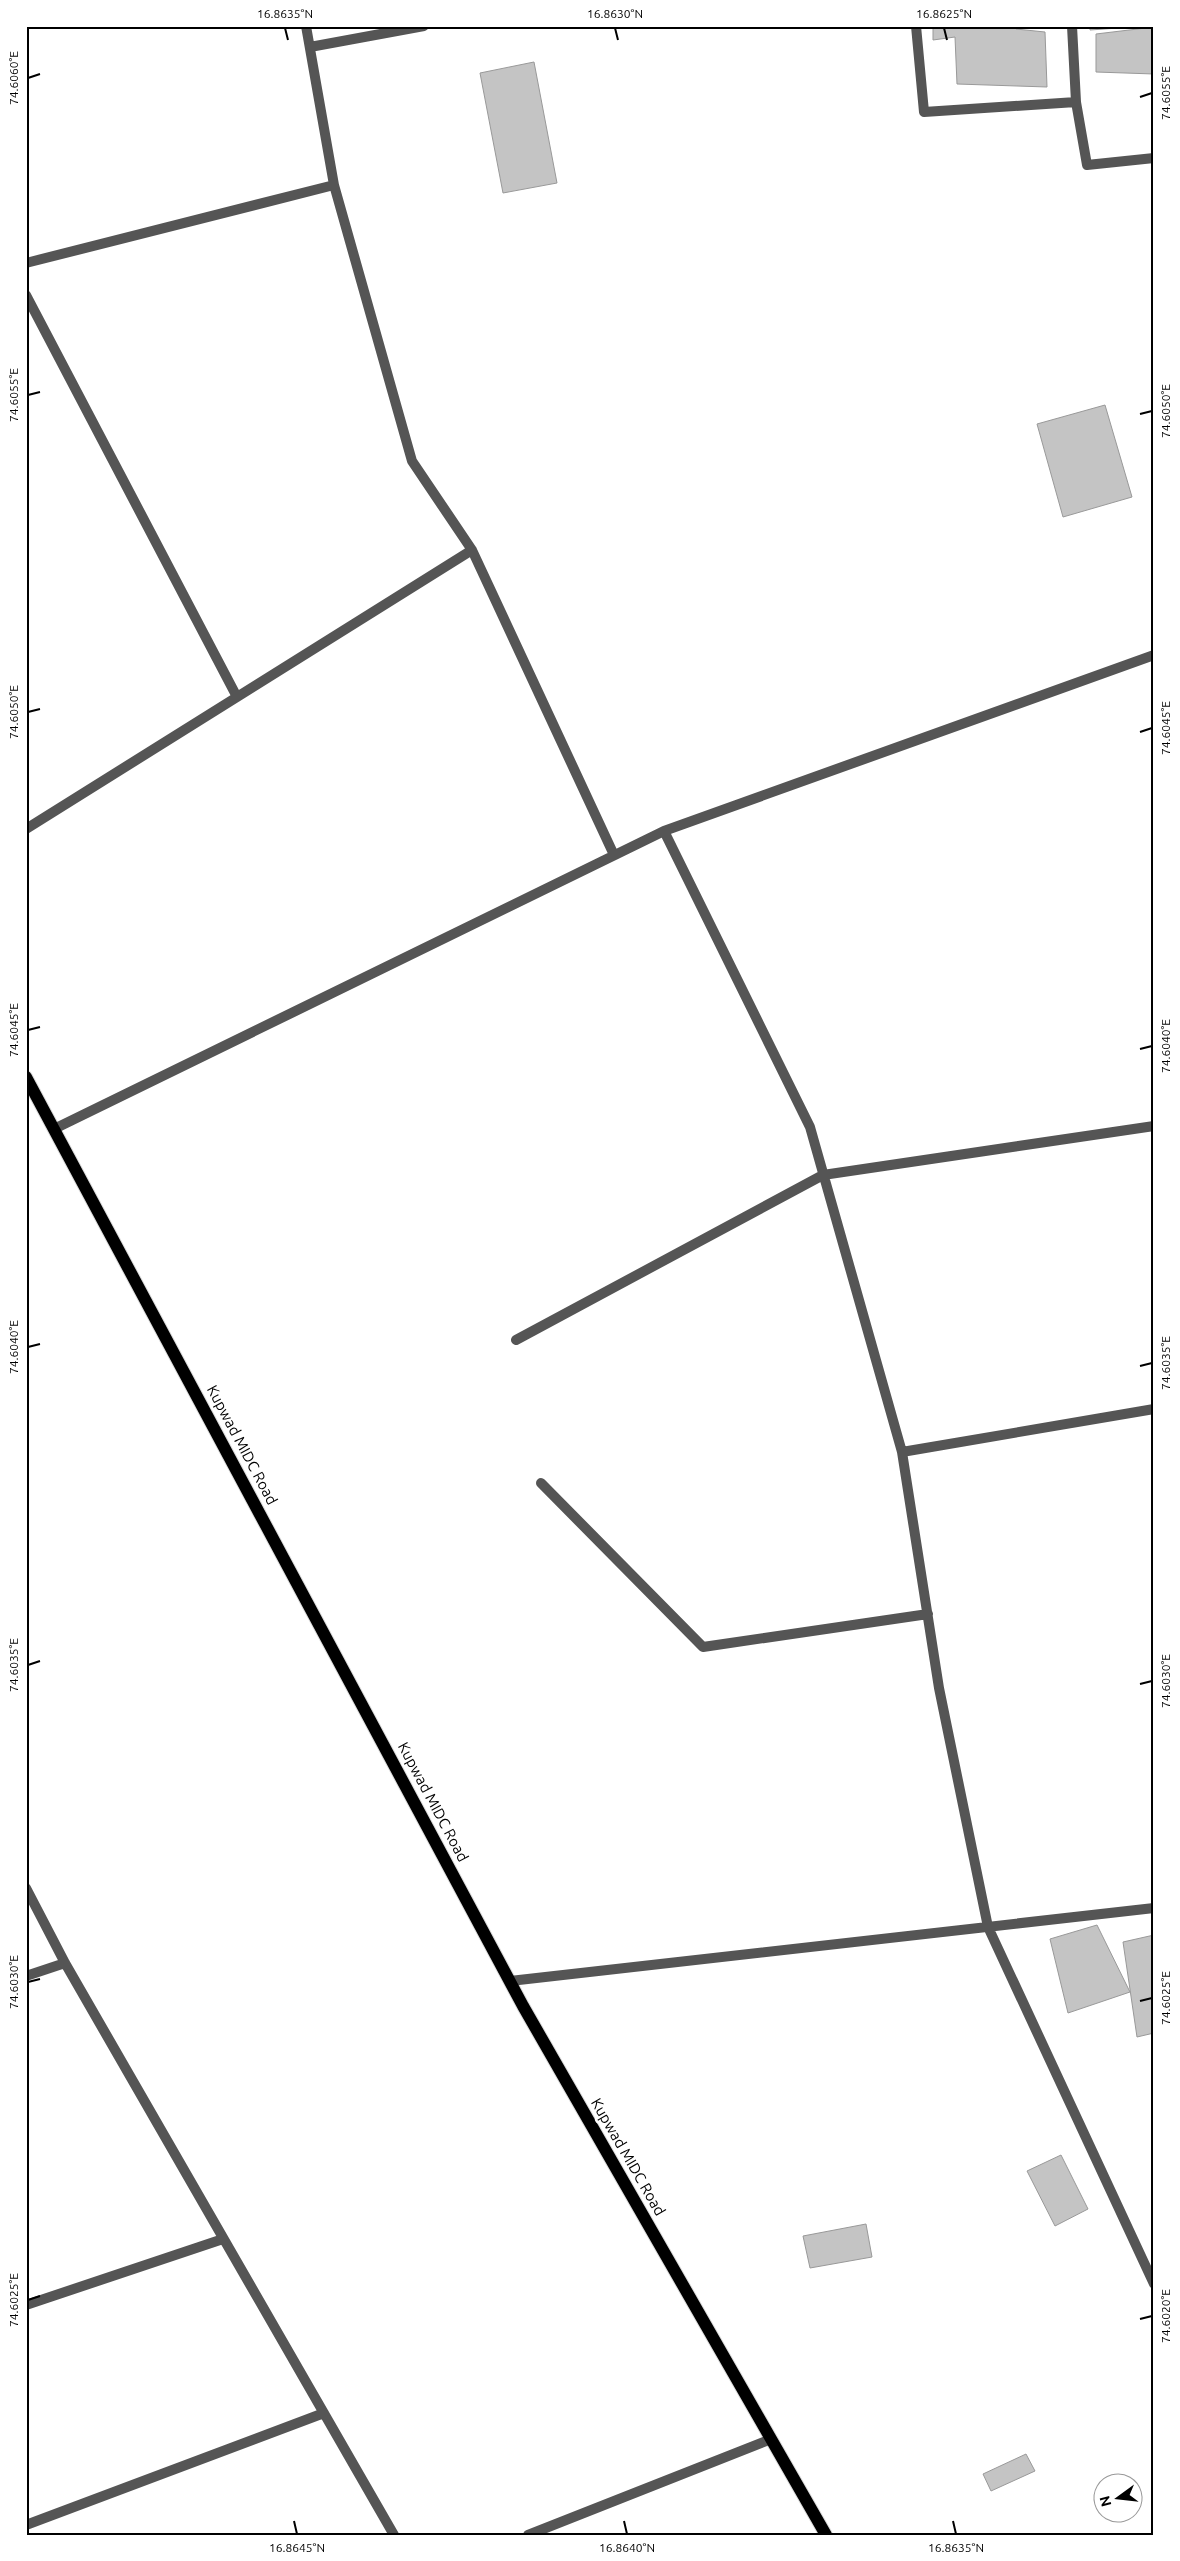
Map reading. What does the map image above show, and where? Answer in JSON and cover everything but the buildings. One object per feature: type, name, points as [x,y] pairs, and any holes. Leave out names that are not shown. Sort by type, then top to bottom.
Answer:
[{"type":"main road","name":"Kupwad MIDC Road","points":[[26,1077],[510,1980],[826,2535]]},
{"type":"street","points":[[306,26],[334,185],[412,461],[472,550],[614,855]]},
{"type":"street","points":[[310,47],[424,26]]},
{"type":"street","points":[[916,26],[924,112],[1076,102]]},
{"type":"street","points":[[1072,26],[1076,102],[1087,165],[1154,158]]},
{"type":"street","points":[[26,263],[334,185]]},
{"type":"street","points":[[26,295],[237,698]]},
{"type":"street","points":[[26,829],[472,550]]},
{"type":"street","points":[[54,1129],[664,831],[1154,655]]},
{"type":"street","points":[[664,831],[810,1127],[902,1452],[939,1688],[988,1927],[1154,2284]]},
{"type":"street","points":[[516,1340],[823,1175],[1154,1126]]},
{"type":"street","points":[[902,1452],[1154,1409]]},
{"type":"street","points":[[541,1483],[703,1647],[928,1614]]},
{"type":"street","points":[[26,1888],[65,1962],[394,2535]]},
{"type":"street","points":[[510,1980],[1154,1908]]},
{"type":"street","points":[[26,1976],[65,1962]]},
{"type":"street","points":[[26,2305],[223,2239]]},
{"type":"street","points":[[26,2525],[324,2413]]},
{"type":"street","points":[[528,2535],[771,2439]]}]
